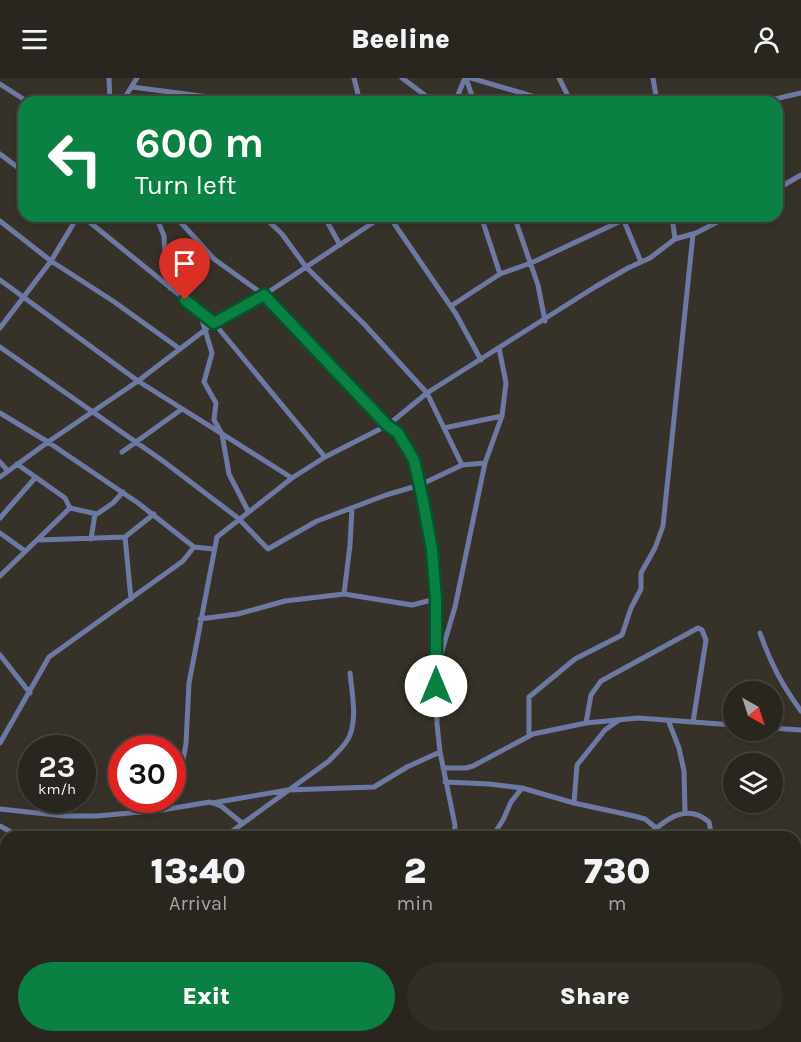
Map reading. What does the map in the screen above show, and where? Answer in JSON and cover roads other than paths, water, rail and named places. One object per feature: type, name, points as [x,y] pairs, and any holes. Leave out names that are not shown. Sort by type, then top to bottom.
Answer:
[{"type":"street","points":[[109,78],[110,96]]},
{"type":"street","points":[[126,96],[137,78]]},
{"type":"street","points":[[354,78],[358,96]]},
{"type":"street","points":[[402,78],[426,96]]},
{"type":"street","points":[[458,96],[466,78]]},
{"type":"street","points":[[466,78],[472,96]]},
{"type":"street","points":[[471,78],[532,96]]},
{"type":"street","points":[[559,78],[568,96]]},
{"type":"street","points":[[653,78],[656,96]]},
{"type":"street","points":[[0,84],[19,96]]},
{"type":"street","points":[[132,87],[199,96]]},
{"type":"street","points":[[783,97],[801,93]]},
{"type":"street","points":[[0,154],[18,168]]},
{"type":"street","points":[[783,186],[801,175]]},
{"type":"street","points":[[0,221],[51,261],[113,301],[180,350]]},
{"type":"street","points":[[0,328],[51,261],[76,222]]},
{"type":"street","points":[[88,222],[214,323],[325,457]]},
{"type":"street","points":[[158,222],[164,237],[170,288]]},
{"type":"street","points":[[180,222],[214,259],[264,295],[387,425],[398,433],[414,460],[432,550],[436,599],[436,669],[440,752],[454,831]]},
{"type":"street","points":[[269,222],[282,234],[306,267],[364,324],[427,393],[462,465]]},
{"type":"street","points":[[327,222],[340,245]]},
{"type":"street","points":[[0,477],[138,381],[214,323],[264,295],[371,222]]},
{"type":"street","points":[[393,222],[451,306],[481,360]]},
{"type":"street","points":[[484,222],[500,274]]},
{"type":"street","points":[[516,222],[538,285],[544,321]]},
{"type":"street","points":[[451,306],[500,274],[531,263],[614,222]]},
{"type":"street","points":[[624,222],[641,262]]},
{"type":"street","points":[[673,222],[675,239]]},
{"type":"street","points":[[186,744],[189,683],[217,537],[238,518],[292,478],[325,457],[387,425],[427,393],[620,273],[650,258],[675,239],[693,234],[717,222]]},
{"type":"street","points":[[529,735],[529,697],[575,659],[622,634],[632,605],[641,589],[641,573],[654,552],[663,526],[693,234]]},
{"type":"street","points":[[0,280],[138,381],[292,478]]},
{"type":"street","points":[[200,311],[212,353],[204,382],[216,403],[214,420],[222,434],[229,474],[248,511]]},
{"type":"street","points":[[0,347],[95,411],[238,518],[268,549],[317,521],[420,485],[462,465],[485,463]]},
{"type":"street","points":[[436,669],[455,607],[485,463],[502,416],[506,383],[499,348]]},
{"type":"street","points":[[122,453],[182,410]]},
{"type":"street","points":[[0,413],[123,492],[194,547],[213,549]]},
{"type":"street","points":[[444,428],[502,416]]},
{"type":"street","points":[[0,462],[8,471]]},
{"type":"street","points":[[17,464],[64,498],[70,508],[95,514],[113,503],[123,492]]},
{"type":"street","points":[[0,518],[35,478]]},
{"type":"street","points":[[0,576],[25,551],[40,540],[70,508]]},
{"type":"street","points":[[344,594],[352,508]]},
{"type":"street","points":[[91,539],[95,514]]},
{"type":"street","points":[[40,540],[125,537],[154,514]]},
{"type":"street","points":[[0,533],[25,551]]},
{"type":"street","points":[[125,537],[131,599]]},
{"type":"street","points":[[0,743],[2,732],[30,693],[49,657],[183,561],[194,547]]},
{"type":"street","points":[[200,619],[238,614],[285,601],[344,594],[412,605],[436,599]]},
{"type":"street","points":[[586,723],[591,695],[601,681],[698,628],[702,630],[706,640],[693,722]]},
{"type":"street","points":[[760,633],[769,659],[782,685],[801,711]]},
{"type":"street","points":[[0,655],[30,693]]},
{"type":"street","points":[[232,831],[329,761],[343,746],[350,736],[353,719],[350,674]]},
{"type":"street","points":[[443,768],[473,766],[529,735],[586,723],[638,718],[723,724]]},
{"type":"street","points":[[574,803],[577,765],[605,730],[620,719]]},
{"type":"street","points":[[668,720],[679,748],[684,771],[685,813]]},
{"type":"street","points":[[783,729],[801,730]]},
{"type":"street","points":[[186,807],[288,790],[374,787],[407,767],[440,752]]},
{"type":"street","points":[[445,782],[489,783],[522,788],[574,803],[645,819],[656,828]]},
{"type":"street","points":[[496,831],[511,802],[522,788]]},
{"type":"street","points":[[212,803],[221,806],[242,823]]},
{"type":"street","points":[[0,808],[65,816],[130,813]]},
{"type":"street","points":[[653,831],[685,813],[693,812],[709,822],[711,831]]}]
